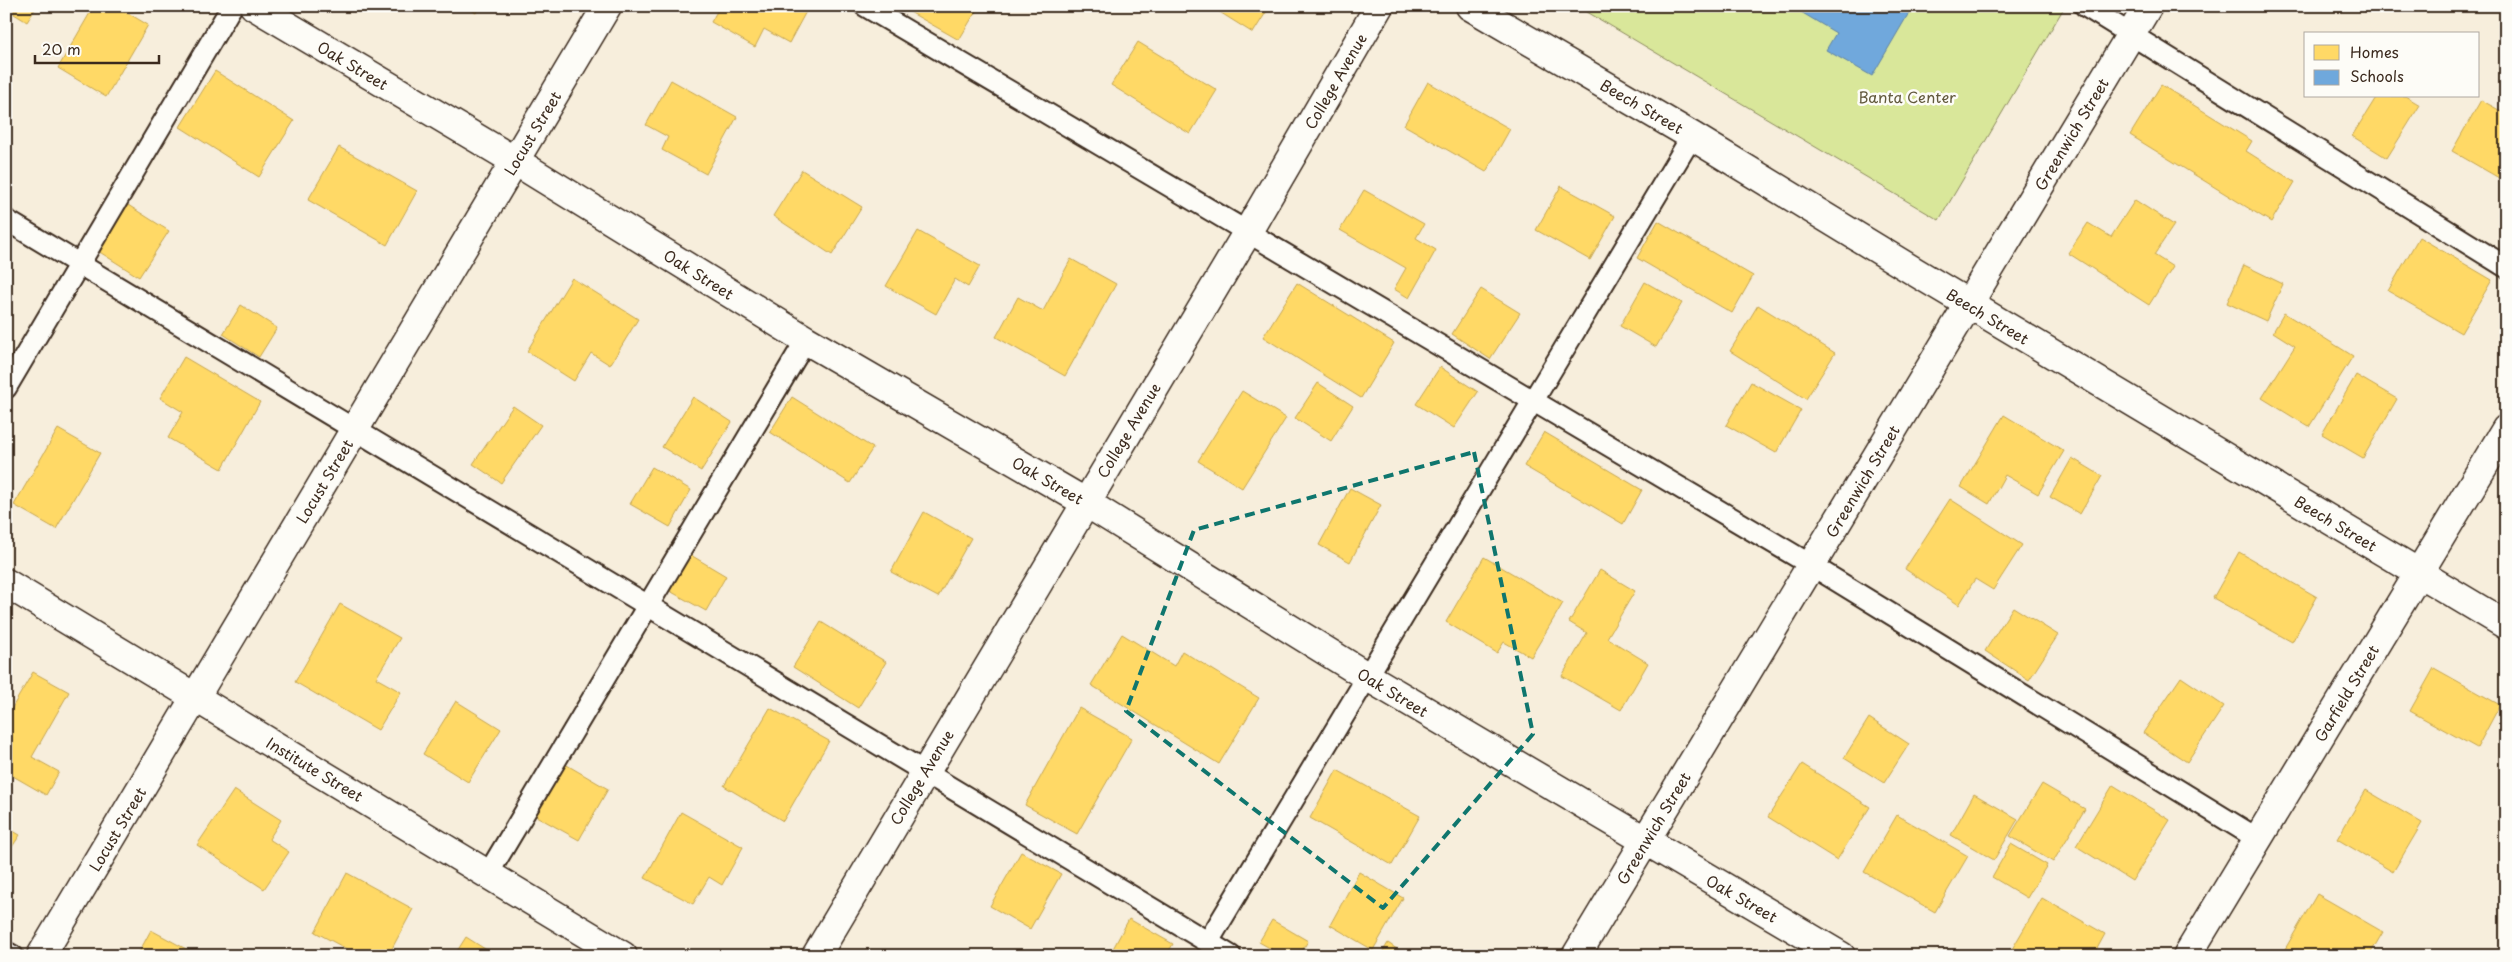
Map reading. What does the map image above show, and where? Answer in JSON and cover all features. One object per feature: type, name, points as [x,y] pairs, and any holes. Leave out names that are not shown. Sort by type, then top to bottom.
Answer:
[{"type":"street","name":"Oak Street","points":[[254,6],[515,161],[806,340],[1085,502],[1368,677],[1841,956]]},
{"type":"street","name":"Locust Street","points":[[41,956],[607,6]]},
{"type":"street","name":"College Avenue","points":[[816,956],[1247,233],[1379,6]]},
{"type":"street","name":"Beech Street","points":[[1470,6],[1692,136],[1968,304],[2506,625]]},
{"type":"street","name":"Greenwich Street","points":[[1576,956],[2148,6]]},
{"type":"street","name":"Garfield Street","points":[[2186,956],[2506,430]]},
{"type":"street","name":"Institute Street","points":[[6,583],[623,956]]},
{"type":"lane","points":[[6,388],[82,264],[232,6]]},
{"type":"lane","points":[[865,6],[1811,565],[2258,839]]},
{"type":"lane","points":[[2085,6],[2506,267]]},
{"type":"lane","points":[[1208,942],[1692,136]]},
{"type":"lane","points":[[6,220],[356,428],[1231,956]]},
{"type":"lane","points":[[488,874],[806,340]]},
{"type":"lane","points":[[6,952],[13,956]]},
{"type":"highlighted area","points":[[1474,452],[1533,734],[1383,908],[1126,711],[1194,530]]},
{"type":"green space","name":"Banta Center","points":[[1577,6],[2065,6],[1939,220]]},
{"type":"building: Homes","points":[[6,6],[37,6],[27,22],[6,9]]},
{"type":"building: Homes","points":[[94,6],[116,6],[148,25],[106,97],[58,68]]},
{"type":"building: Homes","points":[[465,6],[480,6],[476,13]]},
{"type":"building: Homes","points":[[720,6],[809,6],[789,43],[764,29],[755,47],[711,22]]},
{"type":"building: Homes","points":[[910,6],[979,6],[959,40],[908,11]]},
{"type":"building: Homes","points":[[1210,6],[1270,6],[1253,33]]},
{"type":"building: Homes","points":[[1138,42],[1217,90],[1190,134],[1111,85]]},
{"type":"building: Homes","points":[[215,71],[294,121],[259,177],[180,127]]},
{"type":"building: Homes","points":[[671,80],[737,117],[706,174],[662,150],[668,137],[646,125]]},
{"type":"building: Homes","points":[[1428,82],[1510,129],[1486,172],[1404,125]]},
{"type":"building: Homes","points":[[2161,85],[2252,141],[2246,151],[2295,182],[2271,222],[2130,135]]},
{"type":"building: Homes","points":[[2376,98],[2408,98],[2420,105],[2387,158],[2352,136]]},
{"type":"building: Homes","points":[[2481,100],[2506,114],[2506,182],[2452,151]]},
{"type":"building: Homes","points":[[339,147],[417,191],[387,245],[308,200]]},
{"type":"building: Homes","points":[[802,170],[862,207],[832,255],[773,216]]},
{"type":"building: Homes","points":[[1561,186],[1615,216],[1590,260],[1536,230]]},
{"type":"building: Homes","points":[[1364,190],[1424,224],[1416,238],[1436,250],[1409,298],[1394,289],[1406,268],[1340,230]]},
{"type":"building: Homes","points":[[2135,200],[2174,225],[2154,255],[2173,267],[2149,305],[2068,253],[2088,223],[2111,237]]},
{"type":"building: Homes","points":[[128,205],[169,231],[139,277],[98,251]]},
{"type":"building: Homes","points":[[1658,221],[1753,276],[1732,313],[1637,258]]},
{"type":"building: Homes","points":[[918,231],[980,266],[968,287],[955,279],[936,314],[886,286]]},
{"type":"building: Homes","points":[[2419,237],[2492,280],[2461,333],[2388,291]]},
{"type":"building: Homes","points":[[1071,259],[1116,284],[1065,376],[996,337],[1018,297],[1043,311]]},
{"type":"building: Homes","points":[[2244,265],[2283,284],[2266,321],[2227,303]]},
{"type":"building: Homes","points":[[572,278],[638,319],[610,365],[591,353],[574,381],[527,351]]},
{"type":"building: Homes","points":[[1645,282],[1682,303],[1656,347],[1620,326]]},
{"type":"building: Homes","points":[[1297,283],[1394,343],[1361,398],[1263,337]]},
{"type":"building: Homes","points":[[1481,289],[1520,313],[1490,359],[1452,334]]},
{"type":"building: Homes","points":[[241,305],[277,328],[259,357],[223,334]]},
{"type":"building: Homes","points":[[1758,305],[1835,353],[1806,399],[1730,351]]},
{"type":"building: Homes","points":[[2284,313],[2353,356],[2309,427],[2262,398],[2295,346],[2273,332]]},
{"type":"building: Homes","points":[[184,357],[260,402],[222,469],[168,438],[183,412],[160,398]]},
{"type":"building: Homes","points":[[1440,367],[1478,392],[1454,428],[1416,404]]},
{"type":"building: Homes","points":[[2356,375],[2397,399],[2363,458],[2322,434]]},
{"type":"building: Homes","points":[[1751,382],[1801,410],[1776,453],[1726,425]]},
{"type":"building: Homes","points":[[1318,383],[1353,406],[1331,441],[1295,418]]},
{"type":"building: Homes","points":[[1242,391],[1286,418],[1242,488],[1198,461]]},
{"type":"building: Homes","points":[[693,397],[732,422],[701,471],[662,447]]},
{"type":"building: Homes","points":[[792,397],[873,448],[850,483],[770,432]]},
{"type":"building: Homes","points":[[513,406],[541,425],[501,483],[473,464]]},
{"type":"building: Homes","points":[[2004,415],[2064,451],[2038,494],[2005,475],[1989,504],[1961,487]]},
{"type":"building: Homes","points":[[58,429],[100,453],[56,529],[14,505]]},
{"type":"building: Homes","points":[[1544,432],[1642,490],[1623,524],[1524,466]]},
{"type":"building: Homes","points":[[2072,458],[2102,476],[2080,514],[2050,497]]},
{"type":"building: Homes","points":[[652,467],[691,490],[670,527],[630,504]]},
{"type":"building: Homes","points":[[1350,488],[1381,505],[1350,562],[1319,545]]},
{"type":"building: Homes","points":[[1950,499],[2022,545],[1993,590],[1975,579],[1959,605],[1905,569]]},
{"type":"building: Homes","points":[[924,512],[971,538],[938,597],[891,572]]},
{"type":"building: Homes","points":[[2239,552],[2317,597],[2292,642],[2213,598]]},
{"type":"building: Homes","points":[[689,554],[726,576],[706,611],[668,590]]},
{"type":"building: Homes","points":[[1484,557],[1563,603],[1531,657],[1504,642],[1497,653],[1446,622]]},
{"type":"building: Homes","points":[[1600,570],[1635,591],[1607,638],[1648,663],[1621,710],[1562,676],[1587,633],[1569,622]]},
{"type":"building: Homes","points":[[340,604],[400,638],[376,678],[401,692],[378,730],[295,682]]},
{"type":"building: Homes","points":[[2013,607],[2058,635],[2029,680],[1985,651]]},
{"type":"building: Homes","points":[[821,622],[886,662],[858,708],[793,667]]},
{"type":"building: Homes","points":[[1122,634],[1174,666],[1182,651],[1259,698],[1219,764],[1091,685]]},
{"type":"building: Homes","points":[[2434,668],[2500,705],[2477,748],[2410,711]]},
{"type":"building: Homes","points":[[33,672],[69,692],[32,757],[59,772],[46,795],[6,772],[6,718]]},
{"type":"building: Homes","points":[[2181,677],[2224,706],[2187,762],[2143,733]]},
{"type":"building: Homes","points":[[456,701],[501,729],[468,782],[423,754]]},
{"type":"building: Homes","points":[[770,708],[829,741],[783,821],[724,786]]},
{"type":"building: Homes","points":[[1079,708],[1132,738],[1077,834],[1025,805]]},
{"type":"building: Homes","points":[[1869,718],[1909,744],[1884,783],[1844,758]]},
{"type":"building: Homes","points":[[565,764],[608,789],[579,840],[536,816]]},
{"type":"building: Homes","points":[[1802,764],[1870,807],[1837,860],[1768,817]]},
{"type":"building: Homes","points":[[1337,770],[1420,816],[1392,865],[1310,818]]},
{"type":"building: Homes","points":[[2042,784],[2085,809],[2053,862],[2010,836]]},
{"type":"building: Homes","points":[[2113,785],[2170,820],[2132,881],[2076,846]]},
{"type":"building: Homes","points":[[234,790],[281,820],[269,839],[289,852],[264,889],[197,845]]},
{"type":"building: Homes","points":[[2366,790],[2422,823],[2393,872],[2337,839]]},
{"type":"building: Homes","points":[[1974,794],[2018,819],[1994,860],[1951,835]]},
{"type":"building: Homes","points":[[681,812],[743,847],[722,885],[709,877],[693,904],[645,878]]},
{"type":"building: Homes","points":[[1897,815],[1968,856],[1935,912],[1864,872]]},
{"type":"building: Homes","points":[[6,827],[20,835],[6,856]]},
{"type":"building: Homes","points":[[2011,844],[2047,865],[2027,898],[1992,877]]},
{"type":"building: Homes","points":[[1021,852],[1061,874],[1030,929],[990,906]]},
{"type":"building: Homes","points":[[1359,872],[1403,898],[1373,950],[1330,925]]},
{"type":"building: Homes","points":[[347,873],[413,909],[388,956],[360,956],[315,932]]},
{"type":"building: Homes","points":[[2317,894],[2383,932],[2369,956],[2281,956]]},
{"type":"building: Homes","points":[[2042,898],[2105,934],[2093,956],[2008,956]]},
{"type":"building: Homes","points":[[1129,919],[1173,944],[1166,956],[1109,956]]},
{"type":"building: Homes","points":[[1272,920],[1308,941],[1299,956],[1284,956],[1259,942]]},
{"type":"building: Homes","points":[[151,930],[199,956],[137,956]]},
{"type":"building: Homes","points":[[466,937],[496,956],[454,956]]},
{"type":"building: Homes","points":[[1388,943],[1407,956],[1380,956]]},
{"type":"building: Schools","points":[[1791,6],[1913,6],[1872,76],[1826,50],[1836,33]]}]
